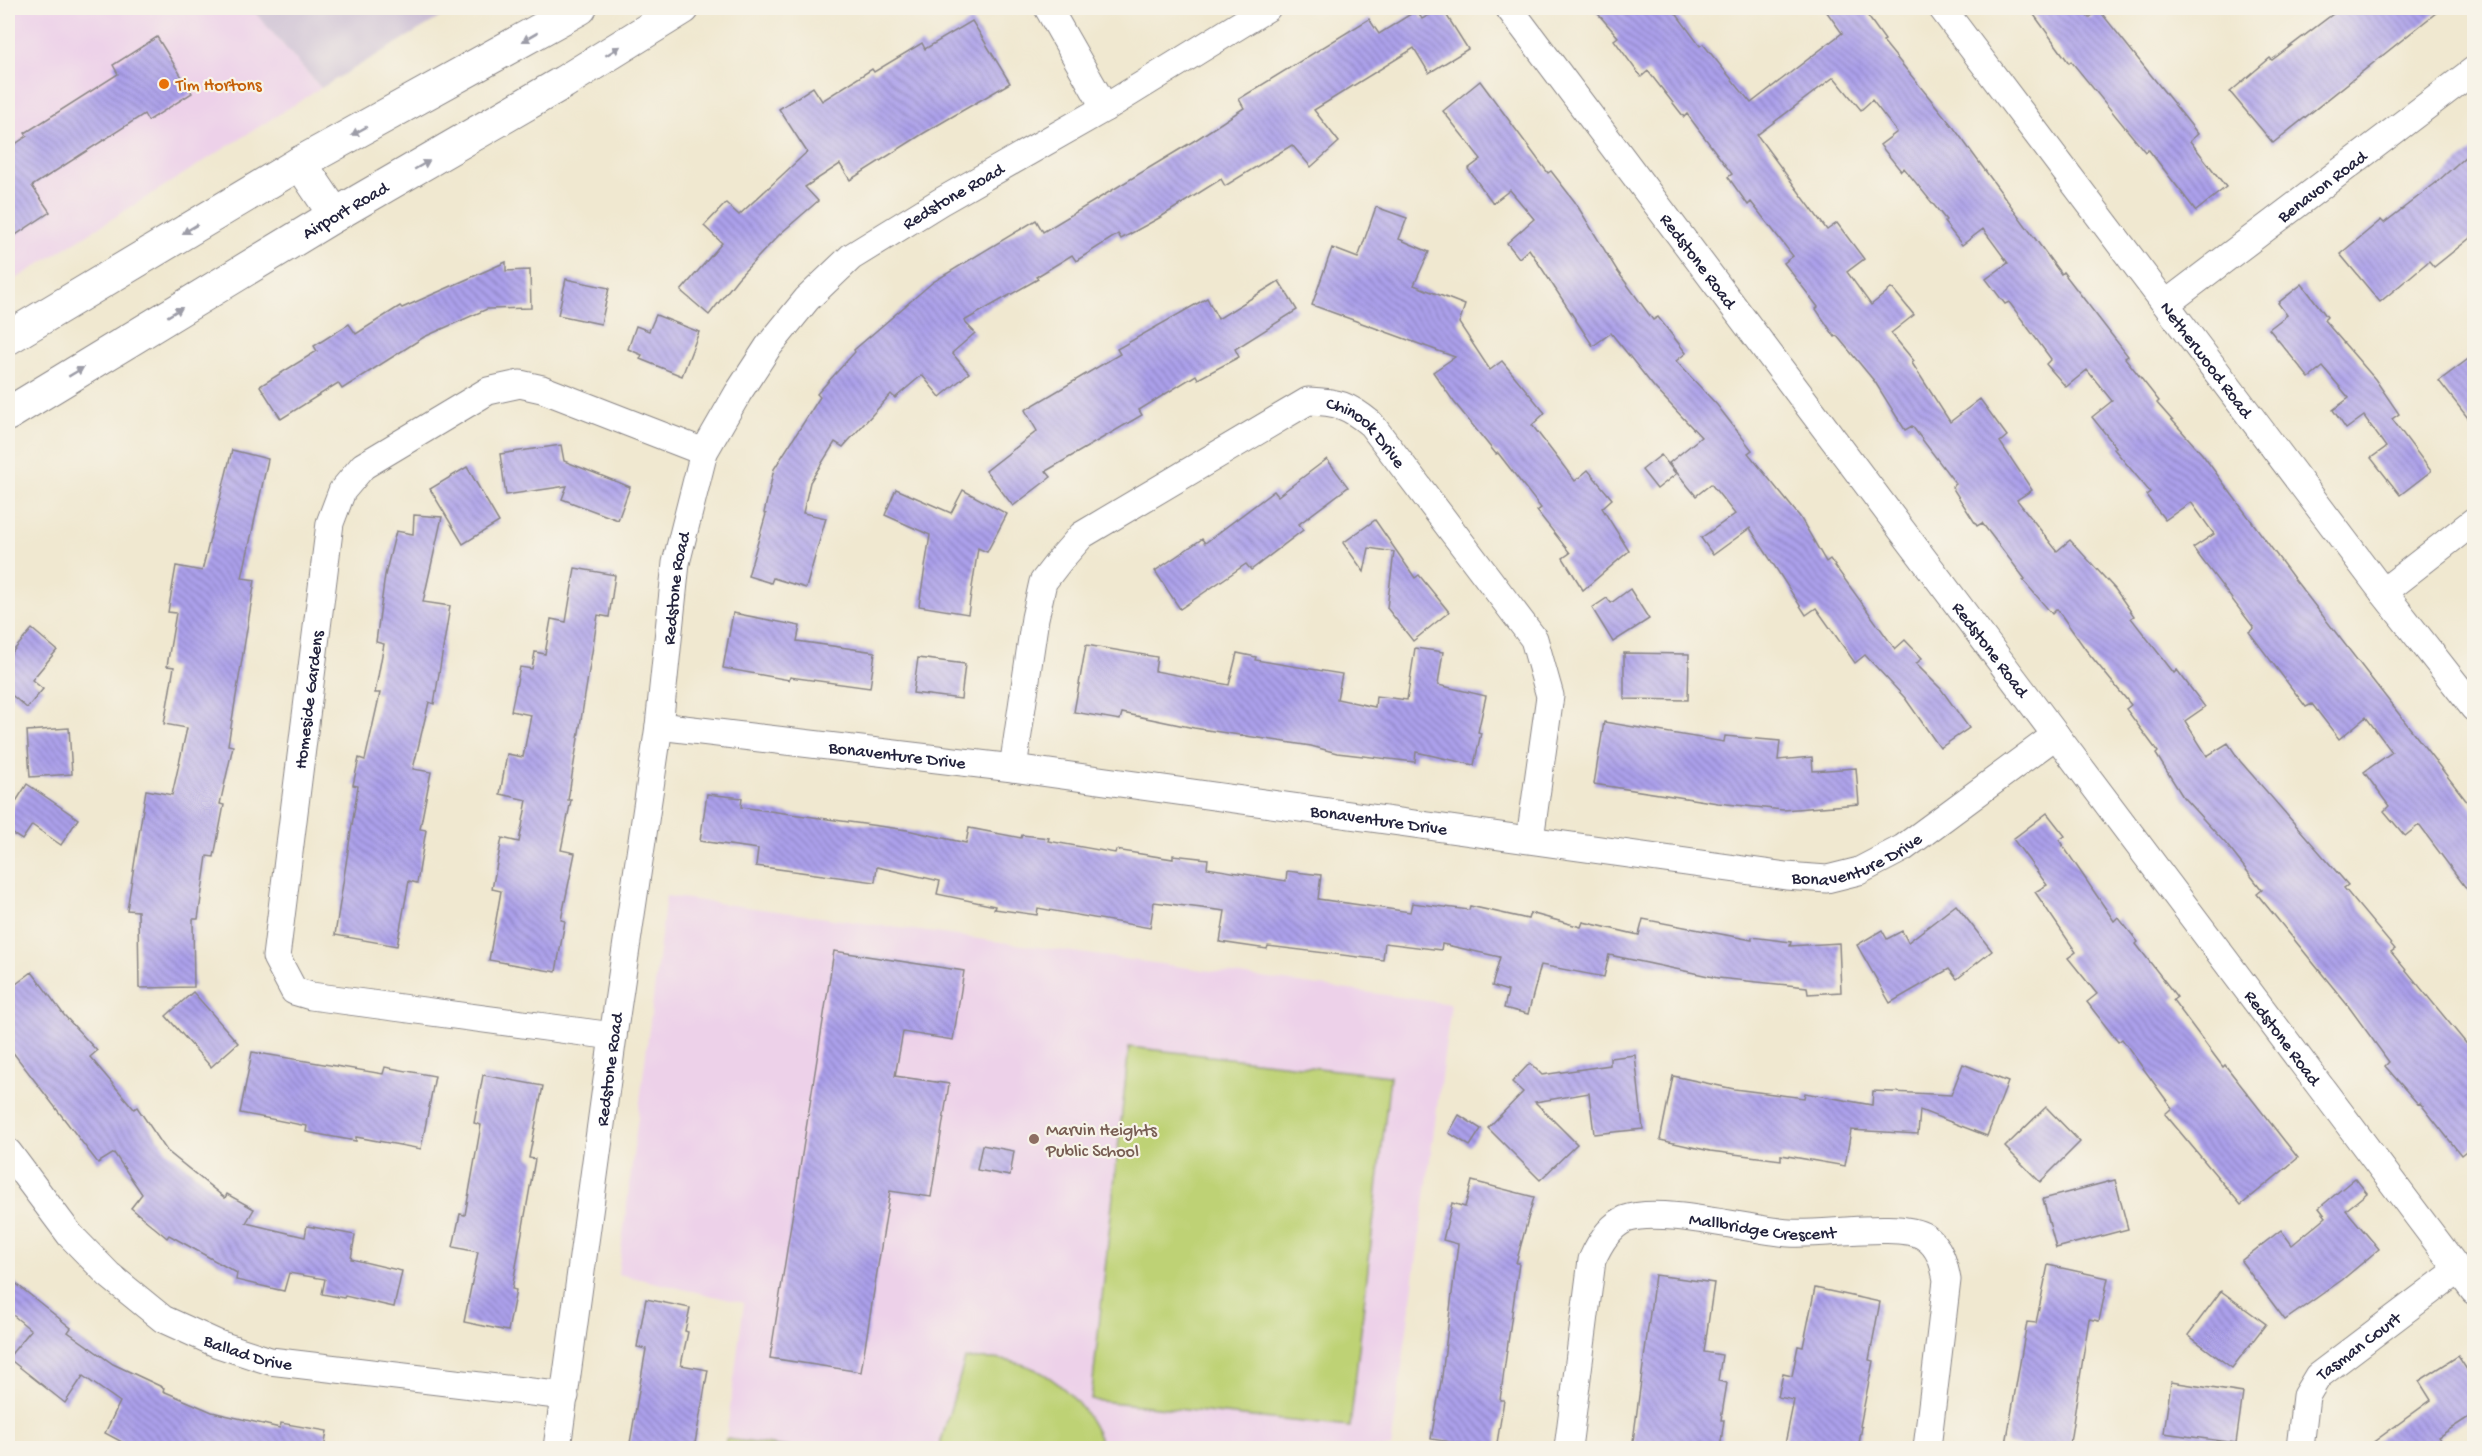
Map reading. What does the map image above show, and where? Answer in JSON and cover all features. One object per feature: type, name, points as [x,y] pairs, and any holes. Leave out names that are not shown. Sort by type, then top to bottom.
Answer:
[{"type":"main road","points":[[8,338],[300,163],[580,8]]},
{"type":"main road","name":"Airport Road","points":[[8,414],[335,215],[564,82],[683,8]]},
{"type":"main road","points":[[300,163],[335,215]]},
{"type":"street","points":[[1048,8],[1105,108]]},
{"type":"street","name":"Redstone Road","points":[[557,1449],[613,1036],[659,726],[676,563],[704,452],[768,347],[807,300],[851,257],[940,202],[1105,108],[1267,8]]},
{"type":"street","name":"Redstone Road","points":[[1509,8],[2475,1291]]},
{"type":"street","name":"Netherwood Road","points":[[1942,8],[2383,592],[2475,708]]},
{"type":"street","name":"Benavon Road","points":[[2167,303],[2475,70]]},
{"type":"street","name":"Homeside Gardens","points":[[613,1036],[311,996],[294,991],[285,978],[276,957],[330,523],[342,491],[363,466],[488,391],[520,384],[542,389],[704,452]]},
{"type":"street","name":"Chinook Drive","points":[[1013,768],[1035,618],[1043,582],[1082,535],[1308,401],[1327,402],[1352,408],[1371,424],[1534,639],[1550,696],[1530,839]]},
{"type":"street","points":[[2383,592],[2475,521]]},
{"type":"street","name":"Bonaventure Drive","points":[[659,726],[1013,768],[1786,876],[1827,879],[1859,872],[1903,848],[2056,735]]},
{"type":"street","name":"Ballad Drive","points":[[8,1152],[70,1235],[109,1275],[163,1319],[218,1344],[270,1361],[565,1396]]},
{"type":"street","name":"Mallbridge Crescent","points":[[1568,1449],[1592,1260],[1605,1236],[1614,1228],[1626,1220],[1651,1214],[1790,1233],[1899,1230],[1924,1236],[1942,1256],[1947,1280],[1927,1449]]},
{"type":"street","name":"Tasman Court","points":[[2300,1449],[2306,1396],[2318,1376],[2458,1270]]},
{"type":"shaded area","points":[[8,8],[251,8],[321,88],[8,284]]},
{"type":"shaded area","points":[[251,8],[456,8],[321,88]]},
{"type":"shaded area","name":"Marvin Heights Public School","points":[[666,896],[1451,1004],[1391,1448],[793,1448],[726,1439],[744,1303],[618,1274]]},
{"type":"green space","points":[[1129,1047],[1390,1076],[1350,1427],[1091,1400]]},
{"type":"green space","points":[[965,1359],[993,1359],[1020,1363],[1051,1379],[1065,1390],[1088,1417],[1103,1448],[939,1448]]},
{"type":"green space","points":[[726,1439],[793,1448],[725,1448]]},
{"type":"building","points":[[1442,8],[1468,49],[1429,73],[1414,48],[1314,110],[1339,142],[1311,167],[1292,145],[1225,186],[1221,179],[1121,239],[1118,234],[1076,261],[1072,255],[1036,277],[1038,279],[964,321],[975,333],[952,353],[969,373],[940,397],[922,375],[895,398],[891,394],[843,447],[835,442],[810,482],[803,513],[826,518],[806,588],[773,578],[771,583],[748,576],[766,514],[764,513],[774,469],[820,397],[817,394],[855,352],[854,350],[933,282],[1036,220],[1043,232],[1197,139],[1244,108],[1239,99],[1369,19],[1379,34],[1417,10],[1422,19]]},
{"type":"building","points":[[1593,8],[1672,8],[1700,46],[1703,44],[1751,103],[1842,33],[1824,8],[1862,8],[1885,40],[1883,41],[1954,128],[2061,274],[2063,272],[2128,356],[2125,358],[2159,401],[2157,403],[2202,454],[2295,580],[2475,812],[2475,900],[2419,825],[2405,836],[2384,811],[2389,806],[2364,772],[2392,752],[2366,717],[2339,739],[2312,704],[2306,707],[2249,632],[2254,628],[2193,548],[2214,534],[2191,502],[2165,520],[2146,495],[2150,492],[2114,449],[2116,447],[2092,417],[2112,401],[2087,370],[2066,387],[2046,364],[2051,359],[2009,302],[2005,304],[1986,279],[2008,263],[1983,229],[1962,245],[1944,222],[1946,220],[1904,168],[1901,171],[1880,145],[1897,132],[1872,100],[1861,110],[1834,77],[1757,135],[1827,230],[1837,223],[1864,259],[1847,272],[1871,305],[1892,288],[1914,315],[1891,333],[1914,361],[1912,363],[1950,422],[1980,399],[2007,436],[2000,442],[2032,490],[2017,500],[2057,551],[2070,540],[2115,589],[2134,616],[2131,618],[2174,673],[2177,670],[2205,707],[2185,721],[2207,756],[2228,743],[2240,761],[2348,885],[2344,888],[2395,949],[2391,952],[2475,1054],[2475,1144],[2461,1155],[2420,1103],[2418,1104],[2385,1066],[2389,1062],[2349,1007],[2257,894],[2262,890],[2226,844],[2183,797],[2156,754],[2158,752],[2126,709],[2131,705],[2086,650],[2057,609],[2052,614],[2023,580],[2025,579],[1982,523],[1977,526],[1952,487],[1956,484],[1912,426],[1905,430],[1875,382],[1837,336],[1835,337],[1816,309],[1818,307],[1784,263],[1793,256],[1751,202],[1748,205],[1728,177],[1732,174],[1687,114],[1684,117],[1648,71],[1641,77],[1614,40],[1618,37]]},
{"type":"building","points":[[2029,8],[2080,8],[2089,18],[2099,10],[2198,134],[2190,141],[2226,187],[2196,211],[2148,149],[2145,152],[2071,61],[2069,63]]},
{"type":"building","points":[[2341,8],[2442,8],[2273,143],[2230,92],[2270,58],[2272,60]]},
{"type":"building","points":[[972,21],[1010,83],[924,133],[850,180],[840,164],[805,187],[818,201],[780,234],[738,278],[709,315],[681,291],[722,243],[704,226],[726,203],[739,215],[807,152],[779,109],[813,87],[822,101],[872,69],[874,72],[922,43],[925,49]]},
{"type":"building","points":[[157,37],[192,93],[148,121],[144,114],[32,186],[50,212],[8,240],[8,149],[27,136],[25,133],[118,74],[113,65]]},
{"type":"building","points":[[1480,81],[1548,173],[1551,171],[1575,202],[1618,272],[1653,320],[1658,317],[1686,353],[1676,361],[1717,405],[1752,450],[1748,453],[1800,517],[1826,562],[1830,559],[1895,649],[1905,640],[1922,658],[1916,664],[1941,689],[1969,728],[1940,748],[1905,698],[1865,655],[1855,663],[1816,608],[1806,615],[1750,528],[1713,555],[1701,538],[1735,514],[1711,484],[1696,496],[1669,463],[1701,437],[1654,387],[1611,333],[1593,346],[1529,249],[1519,258],[1507,243],[1534,219],[1510,190],[1493,203],[1468,169],[1481,159],[1443,111]]},
{"type":"building","points":[[2475,148],[2475,234],[2434,267],[2429,261],[2380,302],[2340,254],[2381,220],[2384,223],[2437,182]]},
{"type":"building","points":[[1376,207],[1407,218],[1399,239],[1429,252],[1414,285],[1465,305],[1459,323],[1490,370],[1502,361],[1545,413],[1532,425],[1575,481],[1588,470],[1612,499],[1602,508],[1629,551],[1583,590],[1563,558],[1570,553],[1537,511],[1541,508],[1454,402],[1433,372],[1455,357],[1312,305],[1332,248],[1358,258]]},
{"type":"building","points":[[506,262],[506,271],[530,270],[531,308],[487,309],[424,337],[342,389],[338,383],[281,419],[260,386],[317,351],[314,346],[349,324],[356,334],[400,306],[402,308]]},
{"type":"building","points":[[566,279],[609,288],[601,324],[558,315]]},
{"type":"building","points":[[1279,281],[1297,310],[1235,349],[1239,357],[1198,379],[1196,375],[1139,410],[1142,415],[1046,471],[1051,477],[1013,506],[986,471],[1037,431],[1025,410],[1120,354],[1117,349],[1207,298],[1218,319]]},
{"type":"building","points":[[2302,284],[2327,317],[2324,320],[2375,379],[2399,414],[2392,419],[2431,471],[2400,495],[2371,458],[2386,447],[2364,416],[2346,429],[2333,410],[2349,398],[2323,367],[2309,378],[2269,329],[2287,315],[2278,303]]},
{"type":"building","points":[[656,315],[699,332],[682,376],[640,359],[642,355],[628,349],[636,326],[649,331]]},
{"type":"building","points":[[2475,354],[2475,427],[2439,381]]},
{"type":"building","points":[[561,445],[564,461],[630,487],[618,520],[562,499],[567,486],[506,495],[500,454]]},
{"type":"building","points":[[232,450],[268,459],[242,578],[255,580],[228,745],[233,746],[220,804],[224,805],[214,857],[207,856],[198,919],[193,919],[194,987],[139,988],[138,911],[127,910],[146,790],[172,795],[187,728],[164,724],[174,667],[167,666],[176,613],[168,612],[176,566],[202,571]]},
{"type":"building","points":[[1661,455],[1676,474],[1657,489],[1642,470]]},
{"type":"building","points":[[1327,459],[1348,487],[1299,524],[1303,530],[1251,570],[1246,564],[1180,609],[1155,571],[1202,539],[1205,543],[1274,491],[1278,496]]},
{"type":"building","points":[[467,467],[499,522],[463,544],[430,489]]},
{"type":"building","points":[[896,489],[951,513],[963,490],[1007,514],[987,552],[978,548],[968,614],[919,606],[930,535],[885,515]]},
{"type":"building","points":[[414,515],[442,517],[423,602],[450,606],[434,704],[429,702],[413,769],[431,772],[420,829],[426,830],[417,883],[409,881],[397,946],[335,935],[358,786],[353,785],[359,758],[365,760],[380,693],[375,693],[384,644],[376,642],[385,575],[396,531],[413,534]]},
{"type":"building","points":[[1375,520],[1415,578],[1419,575],[1449,612],[1413,641],[1387,608],[1394,552],[1369,548],[1364,572],[1343,543]]},
{"type":"building","points":[[575,568],[615,575],[609,617],[598,615],[568,800],[571,800],[561,850],[575,853],[561,920],[565,921],[556,972],[489,960],[501,891],[492,889],[502,838],[519,842],[527,800],[500,794],[507,754],[523,757],[531,715],[511,711],[520,667],[532,669],[535,652],[545,654],[551,619],[566,622]]},
{"type":"building","points":[[1630,589],[1649,619],[1613,642],[1592,608],[1607,598],[1611,603]]},
{"type":"building","points":[[733,613],[800,626],[797,641],[875,652],[870,688],[790,677],[789,680],[723,668]]},
{"type":"building","points":[[32,629],[57,650],[32,680],[43,689],[27,708],[8,692],[8,657]]},
{"type":"building","points":[[1086,645],[1157,657],[1155,671],[1229,685],[1237,653],[1256,657],[1255,660],[1342,674],[1337,699],[1375,707],[1376,696],[1407,700],[1415,648],[1443,652],[1438,685],[1486,696],[1474,765],[1416,752],[1415,762],[1337,753],[1311,746],[1194,728],[1122,713],[1120,720],[1074,712]]},
{"type":"building","points":[[1624,653],[1689,654],[1688,700],[1624,699]]},
{"type":"building","points":[[918,658],[965,664],[961,699],[913,693]]},
{"type":"building","points":[[1604,722],[1724,742],[1725,736],[1780,741],[1778,760],[1812,757],[1813,771],[1856,768],[1859,804],[1783,810],[1718,803],[1594,784]]},
{"type":"building","points":[[69,728],[72,774],[30,777],[27,731]]},
{"type":"building","points":[[27,784],[78,819],[61,845],[32,825],[22,840],[8,831],[8,814]]},
{"type":"building","points":[[707,794],[742,798],[741,807],[907,830],[966,843],[969,828],[1021,838],[1022,835],[1049,838],[1048,841],[1115,853],[1116,850],[1173,859],[1173,855],[1208,859],[1207,868],[1286,881],[1287,871],[1321,875],[1318,899],[1410,912],[1412,903],[1469,910],[1470,906],[1528,919],[1530,913],[1581,927],[1583,922],[1639,935],[1643,919],[1752,940],[1752,937],[1791,942],[1790,946],[1839,943],[1841,992],[1808,994],[1807,987],[1718,978],[1609,955],[1604,977],[1541,965],[1528,1014],[1504,1008],[1508,991],[1492,986],[1500,957],[1442,944],[1441,950],[1385,943],[1383,960],[1268,946],[1267,949],[1220,942],[1225,911],[1154,902],[1150,928],[1038,908],[1037,915],[994,909],[995,906],[937,894],[940,881],[877,867],[875,882],[756,866],[758,849],[700,841]]},
{"type":"building","points":[[2047,813],[2065,836],[2059,840],[2114,921],[2118,917],[2138,942],[2136,944],[2177,997],[2173,1000],[2223,1067],[2225,1065],[2298,1158],[2241,1205],[2165,1114],[2172,1108],[2122,1039],[2118,1042],[2087,1002],[2097,994],[2068,958],[2076,952],[2035,892],[2047,885],[2013,839]]},
{"type":"building","points":[[1956,905],[1992,951],[1957,979],[1949,969],[1890,1003],[1857,945],[1882,930],[1887,939],[1902,931],[1908,942]]},
{"type":"building","points":[[834,951],[964,971],[953,1040],[903,1032],[895,1076],[949,1084],[931,1197],[890,1191],[861,1372],[770,1358]]},
{"type":"building","points":[[32,972],[64,1015],[97,1051],[90,1057],[134,1109],[137,1107],[167,1151],[225,1198],[227,1194],[254,1209],[246,1223],[305,1237],[307,1226],[355,1235],[351,1259],[402,1271],[394,1307],[345,1296],[344,1298],[322,1294],[325,1279],[289,1273],[284,1291],[236,1280],[237,1273],[169,1235],[167,1238],[131,1208],[142,1194],[114,1153],[98,1163],[8,1046],[8,990]]},
{"type":"building","points":[[193,992],[238,1043],[211,1067],[166,1016]]},
{"type":"building","points":[[252,1052],[383,1074],[385,1067],[435,1076],[421,1149],[356,1137],[356,1141],[306,1132],[307,1126],[240,1113]]},
{"type":"building","points":[[1635,1055],[1643,1129],[1594,1134],[1589,1093],[1535,1102],[1577,1144],[1540,1180],[1488,1128],[1523,1092],[1512,1082],[1530,1063],[1542,1075],[1610,1065],[1610,1058]]},
{"type":"building","points":[[1963,1064],[2008,1082],[1987,1136],[1920,1110],[1918,1134],[1851,1130],[1845,1166],[1781,1155],[1781,1160],[1710,1151],[1660,1140],[1673,1076],[1734,1089],[1804,1098],[1805,1093],[1872,1105],[1873,1091],[1951,1095]]},
{"type":"building","points":[[483,1075],[543,1086],[529,1158],[535,1159],[512,1289],[516,1290],[508,1331],[464,1322],[478,1252],[453,1247],[460,1214],[465,1215],[481,1125],[474,1123]]},
{"type":"building","points":[[2046,1107],[2080,1142],[2040,1182],[2005,1147]]},
{"type":"building","points":[[1459,1115],[1481,1129],[1470,1146],[1449,1133]]},
{"type":"building","points":[[982,1145],[1014,1151],[1010,1176],[977,1170]]},
{"type":"building","points":[[2355,1178],[2367,1193],[2346,1210],[2379,1249],[2342,1280],[2285,1320],[2241,1261],[2281,1230],[2292,1245],[2326,1217],[2319,1208]]},
{"type":"building","points":[[2115,1180],[2128,1229],[2056,1248],[2043,1199]]},
{"type":"building","points":[[1472,1181],[1534,1197],[1516,1263],[1519,1263],[1500,1400],[1504,1400],[1496,1449],[1431,1439],[1442,1376],[1458,1244],[1443,1240],[1452,1203],[1465,1207]]},
{"type":"building","points":[[2048,1265],[2108,1278],[2099,1321],[2089,1319],[2069,1449],[2035,1449],[2006,1444],[2027,1322],[2036,1323]]},
{"type":"building","points":[[1655,1275],[1714,1283],[1704,1352],[1722,1355],[1718,1381],[1727,1383],[1721,1420],[1724,1420],[1720,1449],[1632,1449]]},
{"type":"building","points":[[8,1277],[71,1328],[68,1332],[113,1364],[164,1388],[163,1391],[212,1412],[280,1428],[281,1423],[327,1431],[324,1449],[135,1449],[105,1433],[120,1402],[83,1376],[65,1403],[8,1358],[31,1330],[8,1311]]},
{"type":"building","points":[[1815,1288],[1880,1302],[1869,1360],[1873,1361],[1860,1426],[1862,1427],[1858,1449],[1784,1449],[1794,1400],[1778,1397],[1783,1374],[1792,1376],[1798,1346],[1803,1347]]},
{"type":"building","points":[[2221,1291],[2266,1324],[2232,1368],[2188,1335]]},
{"type":"building","points":[[646,1299],[690,1308],[681,1365],[708,1370],[694,1449],[629,1449],[646,1349],[637,1347]]},
{"type":"building","points":[[2458,1356],[2475,1382],[2475,1413],[2438,1437],[2446,1449],[2364,1449],[2431,1400],[2419,1381]]},
{"type":"building","points":[[2171,1382],[2243,1393],[2236,1443],[2164,1433]]},
{"type":"place","name":"Tim Hortons","points":[[164,84]]},
{"type":"place","name":"Marvin Heights Public School","points":[[1034,1139]]}]
